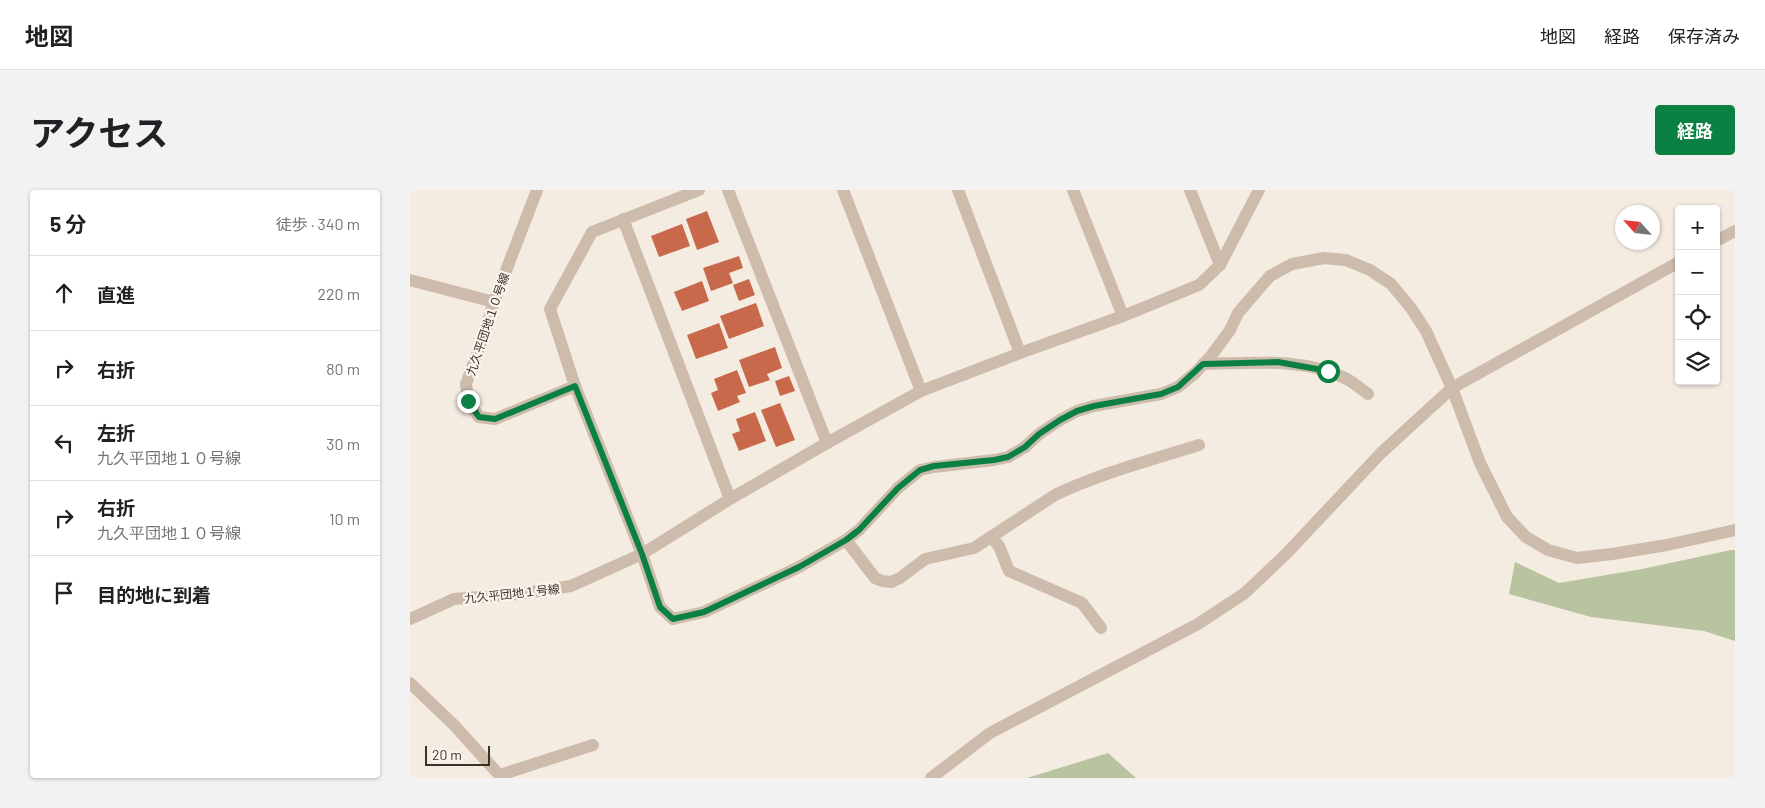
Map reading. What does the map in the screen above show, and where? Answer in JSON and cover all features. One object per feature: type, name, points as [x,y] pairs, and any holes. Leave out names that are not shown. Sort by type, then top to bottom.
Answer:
[{"type":"street","name":"九久平団地１０号線","points":[[537,190],[494,302],[466,384],[468,401],[479,417],[495,419],[575,386]]},
{"type":"street","points":[[700,190],[592,232],[550,309],[575,386],[642,554],[660,607],[673,619],[704,612],[799,567],[846,540],[859,530],[898,488],[920,470],[934,466],[1008,457],[1025,447],[1039,434],[1077,411],[1094,406],[1161,394],[1178,387],[1203,364],[1225,337],[1238,314],[1270,276],[1292,264],[1324,258],[1336,258],[1360,265],[1391,284],[1411,308],[1426,331],[1452,388],[1480,463],[1507,517],[1526,537],[1548,550],[1577,558],[1667,544],[1735,530]]},
{"type":"street","points":[[728,190],[827,443]]},
{"type":"street","points":[[843,190],[921,391]]},
{"type":"street","points":[[958,190],[1020,353]]},
{"type":"street","points":[[1074,190],[1123,316]]},
{"type":"street","points":[[1190,190],[1220,266]]},
{"type":"street","points":[[1220,266],[1259,190]]},
{"type":"street","points":[[623,219],[730,499]]},
{"type":"street","points":[[1720,239],[1735,231]]},
{"type":"street","points":[[931,778],[990,733],[1198,624],[1245,593],[1287,553],[1381,453],[1452,388],[1675,264]]},
{"type":"street","name":"九久平団地１号線","points":[[410,619],[454,599],[519,594],[571,586],[642,554],[730,499],[921,391],[1123,316],[1199,285],[1220,266]]},
{"type":"street","points":[[410,280],[494,302]]},
{"type":"street","points":[[1203,364],[1278,362],[1304,366],[1328,371],[1348,380],[1368,394]]},
{"type":"street","points":[[846,540],[875,578],[891,582],[900,578],[925,560],[974,548],[1055,495],[1068,489],[1124,468],[1199,445]]},
{"type":"street","points":[[992,537],[999,546],[1010,571],[1082,603],[1101,628]]},
{"type":"street","points":[[410,683],[454,725],[501,777],[593,745]]},
{"type":"green space","points":[[1735,550],[1735,641],[1704,631],[1591,617],[1509,594],[1515,562],[1559,583],[1642,569]]},
{"type":"green space","points":[[1108,753],[1136,778],[1027,778]]},
{"type":"building","points":[[707,211],[719,242],[697,250],[686,219]]},
{"type":"building","points":[[682,224],[690,246],[659,257],[651,236]]},
{"type":"building","points":[[739,256],[743,268],[729,273],[733,283],[711,291],[703,268]]},
{"type":"building","points":[[749,279],[755,295],[739,301],[733,285]]},
{"type":"building","points":[[702,281],[709,301],[682,311],[674,292]]},
{"type":"building","points":[[756,303],[764,326],[729,339],[720,316]]},
{"type":"building","points":[[719,323],[728,348],[696,359],[687,335]]},
{"type":"building","points":[[775,347],[782,368],[767,374],[770,380],[749,387],[739,360]]},
{"type":"building","points":[[737,370],[746,393],[737,396],[740,402],[718,411],[711,393],[718,390],[714,379]]},
{"type":"building","points":[[789,376],[795,391],[780,396],[775,381]]},
{"type":"building","points":[[780,403],[795,440],[776,447],[761,410]]},
{"type":"building","points":[[755,412],[766,441],[739,451],[732,434],[740,431],[736,419]]},
{"type":"route","points":[[468,401],[479,417],[495,419],[575,386],[642,554],[660,607],[673,619],[685,618],[704,612],[799,567],[846,540],[859,530],[898,488],[920,470],[934,466],[1008,457],[1025,447],[1039,434],[1060,420],[1077,411],[1094,406],[1161,394],[1178,387],[1203,364],[1278,362],[1328,371]]}]
